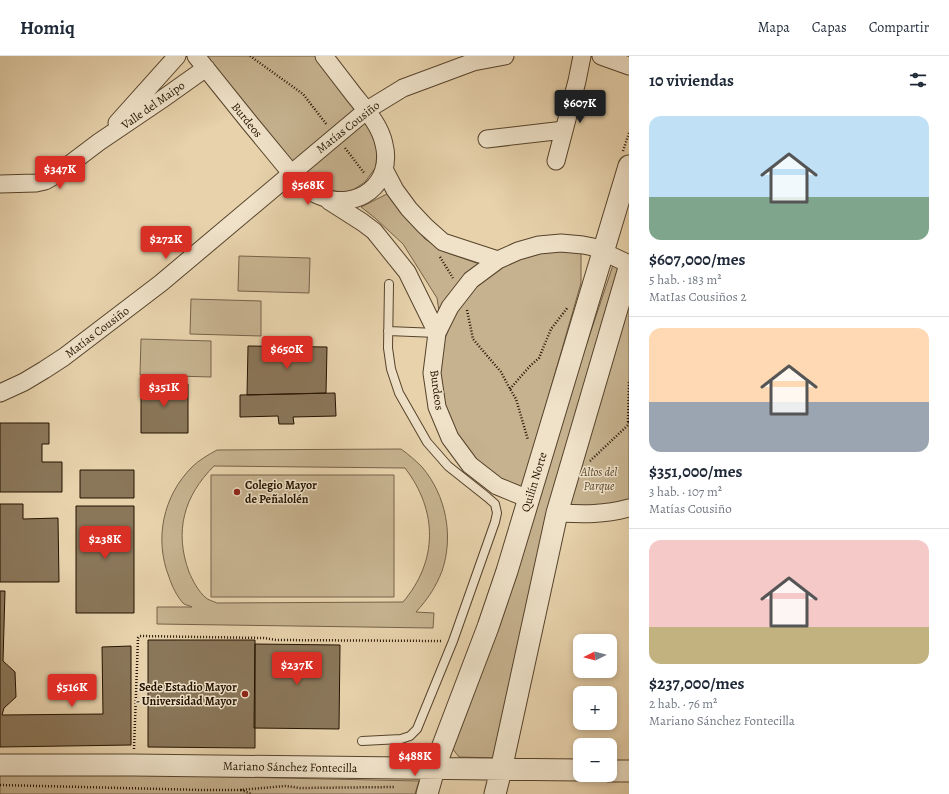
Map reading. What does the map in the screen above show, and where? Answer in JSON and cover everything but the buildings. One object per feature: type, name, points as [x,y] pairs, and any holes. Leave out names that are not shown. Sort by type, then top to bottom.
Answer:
[{"type":"street","name":"Valle del Maipo","points":[[99,142],[177,56]]},
{"type":"street","points":[[324,56],[366,110],[378,128],[384,143],[386,157],[384,169],[375,187]]},
{"type":"street","name":"Matías Cousiño","points":[[0,393],[24,382],[44,370],[76,348],[161,283],[336,137],[366,110],[403,88],[454,62],[473,62],[505,56]]},
{"type":"street","points":[[556,161],[582,56]]},
{"type":"street","points":[[601,56],[629,66]]},
{"type":"street","name":"Valle del Maipo","points":[[0,184],[27,184],[45,181],[61,172],[99,142],[161,100],[201,62]]},
{"type":"street","name":"Burdeos","points":[[201,62],[299,181],[374,231],[407,272],[437,334]]},
{"type":"street","points":[[487,139],[564,130]]},
{"type":"street","name":"Quilín Norte","points":[[427,794],[434,769],[505,578],[629,166]]},
{"type":"street","points":[[384,169],[394,190],[409,209],[443,242],[498,260]]},
{"type":"street","name":"Burdeos","points":[[320,196],[337,201],[350,200],[364,195],[375,187]]},
{"type":"street","name":"Burdeos","points":[[529,499],[497,486],[470,465],[450,438],[436,407],[432,373],[437,334],[450,307],[471,280],[498,260],[518,251],[539,245],[561,243],[583,245],[593,247],[629,264]]},
{"type":"street","points":[[495,794],[557,513],[629,268]]},
{"type":"street","points":[[557,513],[609,513],[629,508]]},
{"type":"street","name":"Mariano Sánchez Fontecilla","points":[[0,765],[573,770]]},
{"type":"street","points":[[617,771],[629,771]]},
{"type":"lane","points":[[362,741],[401,739],[410,736],[417,729],[453,641],[497,513],[494,504],[448,466],[427,442],[399,393],[391,369],[388,348],[388,284]]},
{"type":"lane","points":[[388,331],[437,334]]},
{"type":"path","points":[[250,56],[303,94],[375,187]]},
{"type":"path","points":[[435,254],[441,257],[462,292],[465,299],[473,339],[501,372],[516,399],[529,442]]},
{"type":"path","points":[[589,462],[629,424],[629,382]]},
{"type":"path","points":[[133,765],[138,638],[140,636],[264,638],[276,640],[453,641]]},
{"type":"path","points":[[0,785],[203,790],[239,790],[286,786],[300,788],[399,787]]},
{"type":"path","points":[[202,794],[203,790]]},
{"type":"path","points":[[239,790],[252,794]]},
{"type":"green space","points":[[206,56],[320,56],[364,115],[377,148],[376,167],[365,182],[347,194],[323,191],[295,169]]},
{"type":"green space","points":[[387,194],[425,239],[445,252],[482,265],[440,318],[437,298],[403,244],[361,207]]},
{"type":"green space","points":[[561,250],[581,252],[581,283],[522,488],[501,480],[475,460],[456,435],[444,405],[439,373],[444,341],[456,311],[476,286],[502,266],[540,252]]},
{"type":"green space","points":[[239,256],[310,258],[309,293],[238,291]]},
{"type":"green space","points":[[614,262],[621,263],[497,758],[459,757],[452,748]]},
{"type":"green space","name":"Altos del Parque","points":[[629,279],[629,505],[560,507]]},
{"type":"green space","points":[[191,299],[261,301],[261,336],[190,334]]},
{"type":"green space","points":[[141,339],[211,341],[211,377],[140,375]]},
{"type":"green space","points":[[401,449],[409,455],[422,467],[430,478],[437,490],[446,516],[446,558],[442,571],[431,593],[416,612],[434,613],[433,628],[157,624],[157,607],[192,607],[184,604],[177,595],[164,563],[162,533],[168,505],[182,478],[192,467],[217,450]],"holes":[[[214,466],[405,468],[416,484],[424,501],[430,536],[428,553],[423,570],[403,602],[217,603],[206,598],[194,582],[189,572],[185,557],[182,542],[182,528],[189,502],[195,489]]]},
{"type":"green space","points":[[211,475],[394,475],[394,597],[211,597]]},
{"type":"green space","points":[[0,772],[419,781],[415,794],[0,794]]},
{"type":"place","name":"Colegio Mayor de Peñalolén","points":[[237,492]]},
{"type":"place","name":"Sede Estadio Mayor - Universidad Mayor","points":[[245,694]]}]
